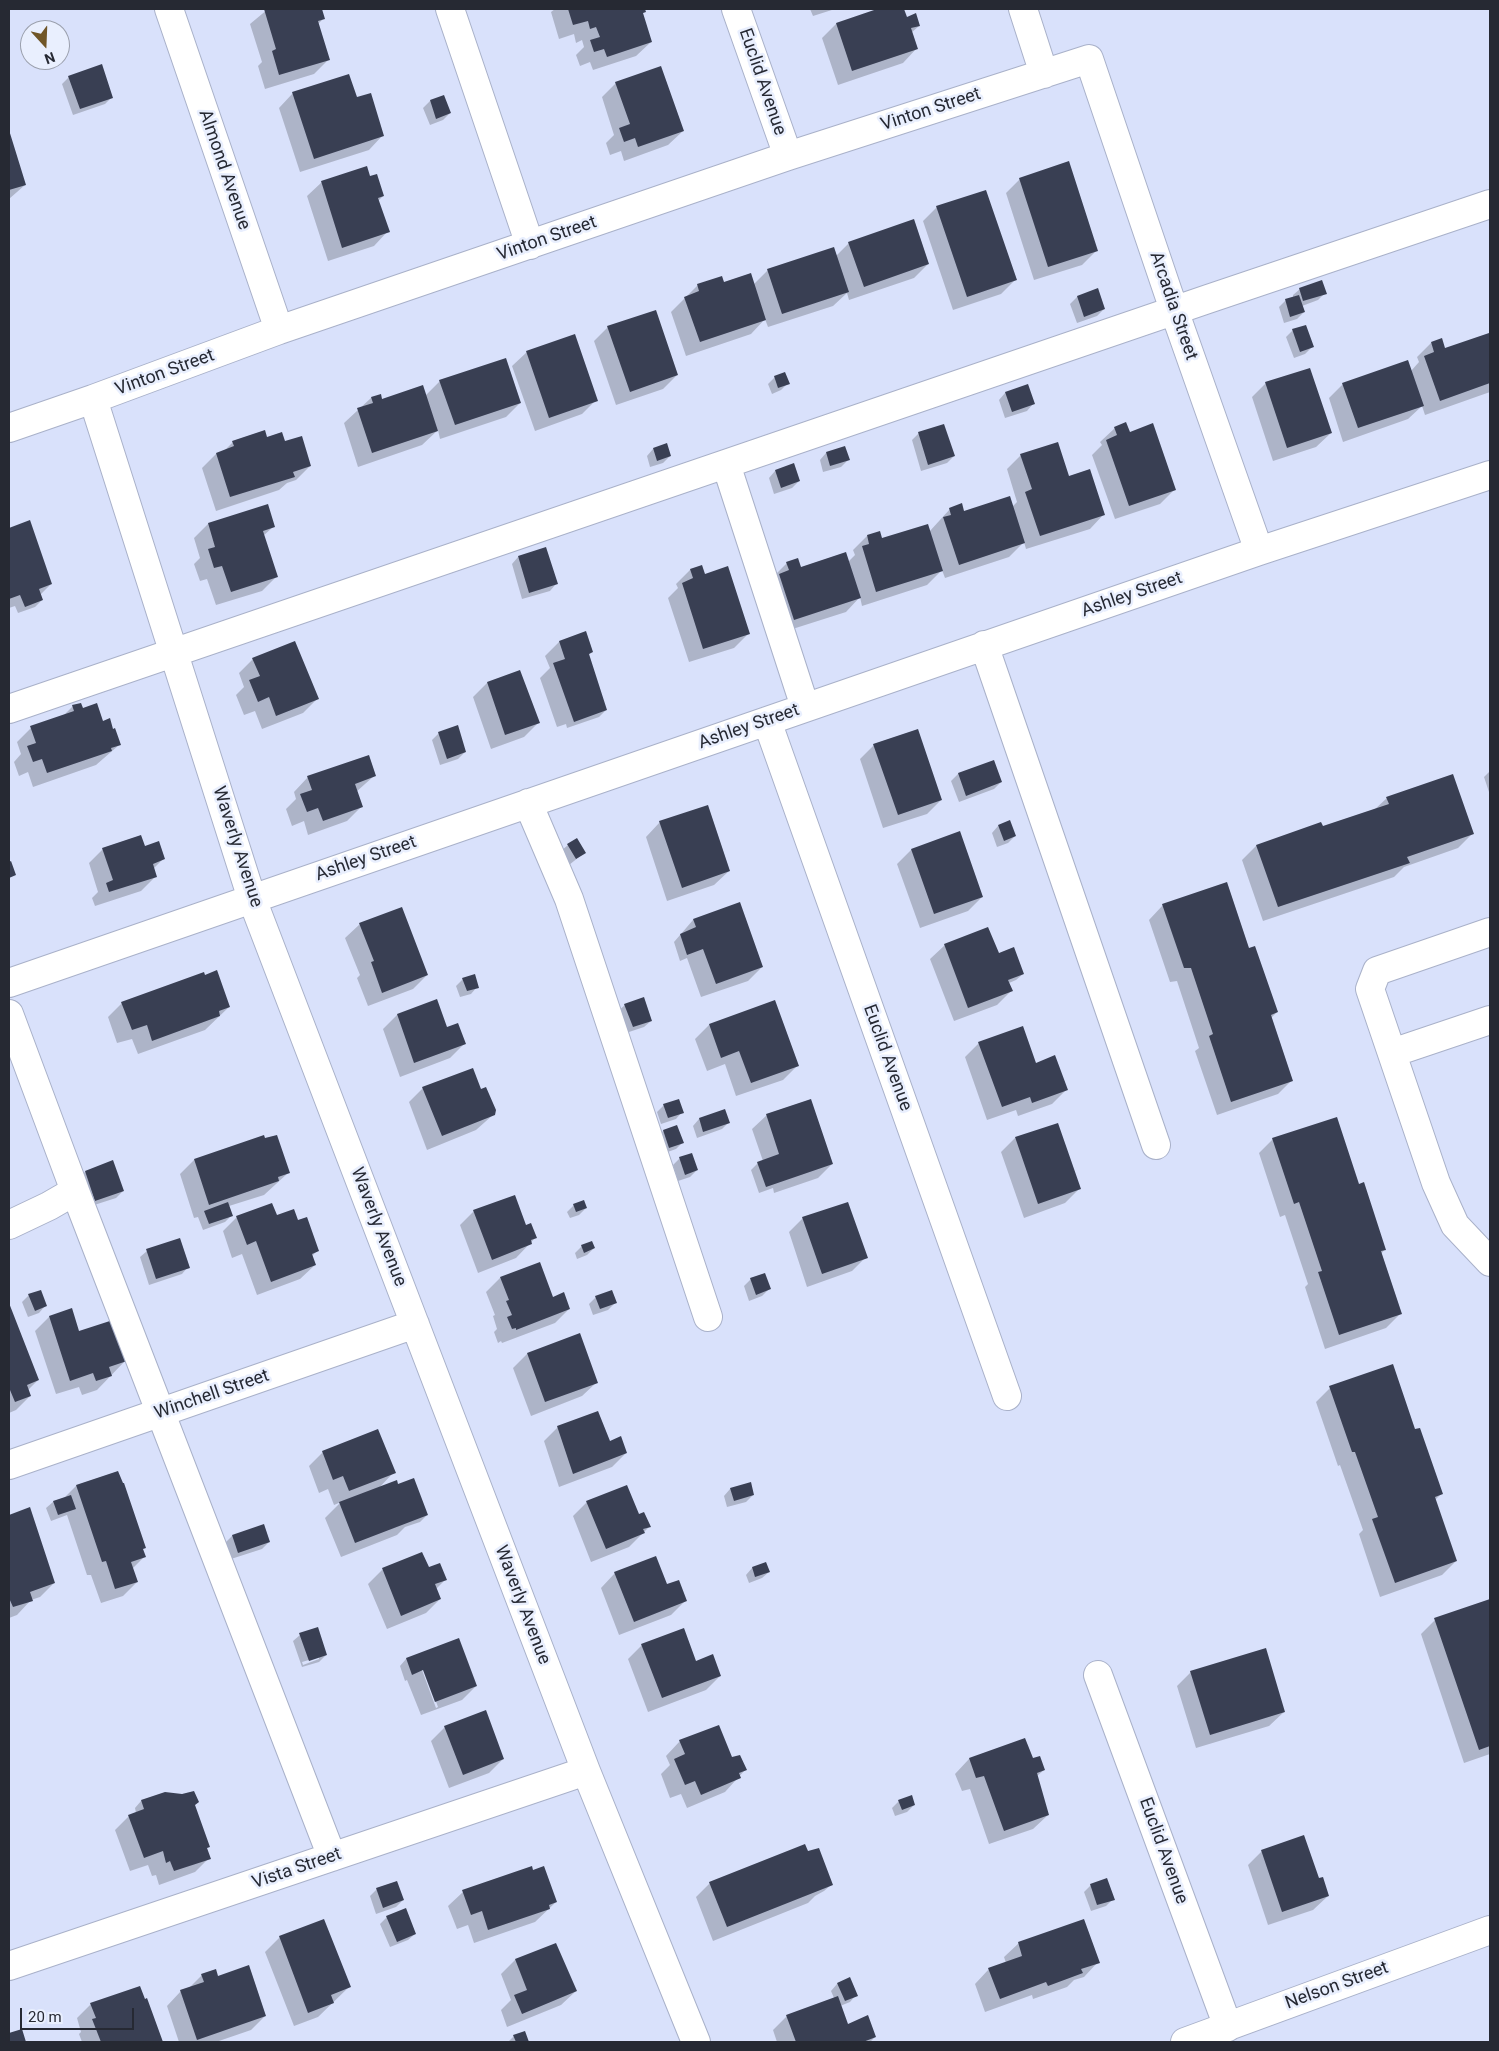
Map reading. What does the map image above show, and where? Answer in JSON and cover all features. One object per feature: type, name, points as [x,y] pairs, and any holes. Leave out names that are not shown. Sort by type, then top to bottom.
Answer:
[{"type":"street","name":"Almond Avenue","points":[[169,9],[279,330]]},
{"type":"street","points":[[450,9],[530,245]]},
{"type":"street","name":"Euclid Avenue","points":[[736,9],[788,156]]},
{"type":"street","points":[[1023,9],[1044,74]]},
{"type":"street","name":"Vinton Street","points":[[9,428],[279,330],[788,156],[1089,60]]},
{"type":"street","name":"Arcadia Street","points":[[1089,60],[1174,310],[1260,550]]},
{"type":"street","points":[[9,709],[1174,310],[1490,204]]},
{"type":"street","name":"Waverly Avenue","points":[[93,399],[252,899],[586,1771],[696,2042]]},
{"type":"street","points":[[726,464],[804,707]]},
{"type":"street","name":"Ashley Street","points":[[9,982],[1260,550],[1490,475]]},
{"type":"street","points":[[984,645],[1156,1145]]},
{"type":"street","name":"Euclid Avenue","points":[[767,720],[1007,1396]]},
{"type":"street","points":[[528,804],[569,899],[708,1317]]},
{"type":"street","points":[[1490,932],[1377,972],[1370,989],[1436,1183],[1455,1225],[1490,1262]]},
{"type":"street","points":[[9,1014],[75,1191],[332,1857]]},
{"type":"street","points":[[1392,1053],[1490,1020]]},
{"type":"street","points":[[9,1225],[50,1206],[75,1191]]},
{"type":"street","name":"Winchell Street","points":[[9,1465],[415,1324]]},
{"type":"street","name":"Euclid Avenue","points":[[1098,1675],[1228,2026]]},
{"type":"street","name":"Vista Street","points":[[9,1966],[586,1771]]},
{"type":"street","name":"Nelson Street","points":[[1185,2042],[1490,1930]]},
{"type":"building","points":[[264,9],[322,9],[325,19],[318,21],[330,60],[279,75],[272,51],[276,49]]},
{"type":"building","points":[[568,9],[645,9],[646,12],[643,13],[652,42],[607,57],[604,49],[594,52],[590,40],[600,37],[596,27],[590,29],[588,21],[573,25]]},
{"type":"building","points":[[877,9],[904,9],[907,17],[916,13],[920,26],[911,28],[918,49],[852,71],[836,23]]},
{"type":"building","points":[[102,64],[113,98],[80,109],[68,76]]},
{"type":"building","points":[[661,66],[684,131],[638,147],[635,138],[624,142],[619,128],[630,124],[615,82]]},
{"type":"building","points":[[349,74],[357,97],[371,93],[384,136],[314,159],[292,92]]},
{"type":"building","points":[[444,95],[451,113],[436,119],[430,100]]},
{"type":"building","points":[[9,130],[26,185],[9,190]]},
{"type":"building","points":[[1069,161],[1098,251],[1048,267],[1019,178]]},
{"type":"building","points":[[367,166],[370,176],[377,174],[384,196],[378,198],[390,232],[342,248],[321,181]]},
{"type":"building","points":[[986,190],[1017,280],[967,297],[936,206]]},
{"type":"building","points":[[914,219],[929,264],[864,287],[848,242]]},
{"type":"building","points":[[834,247],[849,292],[782,314],[767,269]]},
{"type":"building","points":[[751,273],[766,320],[700,342],[684,297],[699,291],[697,284],[722,276],[724,282]]},
{"type":"building","points":[[1322,280],[1327,294],[1303,301],[1299,288]]},
{"type":"building","points":[[1098,288],[1105,309],[1084,317],[1077,296]]},
{"type":"building","points":[[1299,295],[1305,312],[1290,317],[1285,299]]},
{"type":"building","points":[[656,310],[678,375],[630,392],[607,326]]},
{"type":"building","points":[[1306,325],[1314,347],[1300,352],[1292,329]]},
{"type":"building","points":[[1489,333],[1490,383],[1440,401],[1424,356],[1434,352],[1431,342],[1442,338],[1445,348]]},
{"type":"building","points":[[575,334],[598,401],[549,418],[526,351]]},
{"type":"building","points":[[506,358],[521,403],[455,425],[439,380]]},
{"type":"building","points":[[1408,360],[1424,406],[1358,428],[1342,383]]},
{"type":"building","points":[[1310,368],[1332,433],[1287,448],[1265,382]]},
{"type":"building","points":[[785,372],[790,384],[778,388],[774,376]]},
{"type":"building","points":[[1028,384],[1035,404],[1012,412],[1005,392]]},
{"type":"building","points":[[423,385],[438,431],[372,453],[357,408],[373,403],[371,397],[381,394],[382,399]]},
{"type":"building","points":[[1126,422],[1130,432],[1153,423],[1176,490],[1129,506],[1106,440],[1117,435],[1114,427]]},
{"type":"building","points":[[944,424],[955,456],[928,465],[918,432]]},
{"type":"building","points":[[265,430],[267,437],[282,432],[285,441],[302,436],[311,466],[293,472],[295,477],[230,497],[216,453],[234,446],[232,441]]},
{"type":"building","points":[[1058,442],[1069,476],[1090,469],[1105,515],[1040,536],[1025,492],[1032,489],[1020,454]]},
{"type":"building","points":[[667,443],[671,456],[657,461],[653,448]]},
{"type":"building","points":[[845,446],[850,460],[830,466],[826,452]]},
{"type":"building","points":[[794,463],[800,481],[781,488],[775,470]]},
{"type":"building","points":[[1010,496],[1025,543],[959,565],[943,517],[951,515],[949,508],[962,503],[964,511]]},
{"type":"building","points":[[268,504],[275,527],[263,531],[278,577],[231,592],[222,566],[214,568],[208,549],[215,547],[208,523]]},
{"type":"building","points":[[30,520],[52,584],[39,589],[43,600],[25,607],[20,595],[9,599],[9,528]]},
{"type":"building","points":[[928,524],[943,571],[876,592],[862,546],[869,544],[867,535],[880,531],[882,538]]},
{"type":"building","points":[[546,547],[558,584],[529,593],[518,556]]},
{"type":"building","points":[[846,552],[861,598],[794,620],[779,574],[789,570],[786,562],[798,558],[801,567]]},
{"type":"building","points":[[702,565],[705,574],[728,566],[750,634],[703,649],[682,583],[693,578],[690,569]]},
{"type":"building","points":[[586,631],[593,652],[589,654],[607,710],[574,722],[553,663],[565,659],[559,641]]},
{"type":"building","points":[[295,641],[319,699],[276,716],[269,697],[258,702],[249,680],[260,676],[252,658]]},
{"type":"building","points":[[520,670],[540,723],[505,735],[487,682]]},
{"type":"building","points":[[81,703],[83,708],[97,703],[103,721],[110,718],[121,745],[111,748],[112,751],[47,773],[42,759],[33,762],[27,746],[36,743],[30,726],[74,711],[72,705]]},
{"type":"building","points":[[458,725],[466,752],[447,759],[438,732]]},
{"type":"building","points":[[918,729],[942,800],[898,815],[873,744]]},
{"type":"building","points":[[369,755],[376,776],[355,784],[363,807],[323,821],[318,808],[307,812],[300,794],[312,790],[307,776]]},
{"type":"building","points":[[994,760],[1002,782],[966,796],[958,773]]},
{"type":"building","points":[[1453,774],[1474,834],[1407,857],[1410,863],[1278,907],[1256,845],[1321,822],[1323,826],[1389,804],[1386,797]]},
{"type":"building","points":[[708,805],[730,871],[682,888],[659,821]]},
{"type":"building","points":[[1010,820],[1016,836],[1004,841],[998,825]]},
{"type":"building","points":[[960,831],[983,897],[934,914],[911,849]]},
{"type":"building","points":[[141,835],[145,846],[159,841],[165,859],[153,864],[157,877],[109,892],[106,883],[113,880],[102,848]]},
{"type":"building","points":[[577,838],[586,853],[576,859],[567,844]]},
{"type":"building","points":[[11,861],[16,875],[9,878],[9,862]]},
{"type":"building","points":[[1227,882],[1249,948],[1255,946],[1278,1012],[1271,1015],[1293,1081],[1231,1102],[1209,1036],[1213,1034],[1191,968],[1184,968],[1162,904]]},
{"type":"building","points":[[740,902],[763,967],[716,984],[703,949],[687,955],[680,934],[696,927],[693,919]]},
{"type":"building","points":[[402,907],[428,975],[382,993],[371,962],[374,961],[359,923]]},
{"type":"building","points":[[988,927],[999,953],[1014,947],[1024,974],[1008,980],[1013,991],[968,1008],[944,944]]},
{"type":"building","points":[[217,970],[230,1007],[219,1011],[220,1016],[152,1041],[147,1025],[132,1030],[121,1002],[204,972],[205,975]]},
{"type":"building","points":[[475,974],[479,988],[467,991],[462,978]]},
{"type":"building","points":[[644,997],[652,1021],[633,1027],[624,1004]]},
{"type":"building","points":[[437,999],[447,1027],[458,1023],[466,1044],[414,1063],[397,1014]]},
{"type":"building","points":[[775,1000],[799,1066],[751,1083],[739,1051],[721,1058],[709,1024]]},
{"type":"building","points":[[1023,1026],[1036,1063],[1055,1055],[1068,1090],[1032,1103],[1030,1097],[1002,1107],[978,1042]]},
{"type":"building","points":[[473,1068],[481,1089],[486,1087],[496,1110],[495,1115],[442,1136],[422,1087]]},
{"type":"building","points":[[679,1099],[684,1113],[668,1118],[663,1104]]},
{"type":"building","points":[[811,1099],[833,1164],[766,1187],[757,1162],[779,1154],[766,1114]]},
{"type":"building","points":[[725,1109],[730,1123],[703,1132],[699,1118]]},
{"type":"building","points":[[1337,1117],[1359,1184],[1364,1182],[1386,1250],[1381,1251],[1402,1314],[1339,1335],[1318,1272],[1322,1271],[1299,1202],[1294,1204],[1272,1138]]},
{"type":"building","points":[[1058,1123],[1081,1189],[1038,1204],[1015,1137]]},
{"type":"building","points":[[677,1125],[684,1143],[669,1148],[663,1130]]},
{"type":"building","points":[[264,1135],[265,1138],[277,1135],[290,1173],[278,1177],[279,1181],[209,1205],[194,1159]]},
{"type":"building","points":[[692,1153],[698,1170],[685,1175],[679,1157]]},
{"type":"building","points":[[113,1160],[124,1191],[95,1201],[85,1171]]},
{"type":"building","points":[[515,1195],[526,1225],[531,1223],[537,1238],[531,1240],[532,1244],[492,1260],[473,1210]]},
{"type":"building","points":[[584,1200],[587,1208],[576,1212],[573,1204]]},
{"type":"building","points":[[228,1202],[233,1216],[209,1224],[204,1211]]},
{"type":"building","points":[[848,1202],[868,1258],[822,1274],[802,1217]]},
{"type":"building","points":[[272,1203],[277,1215],[294,1209],[298,1220],[307,1217],[319,1251],[312,1254],[316,1265],[271,1282],[256,1241],[247,1245],[236,1216]]},
{"type":"building","points":[[180,1238],[190,1268],[156,1279],[146,1249]]},
{"type":"building","points":[[592,1241],[595,1248],[584,1253],[581,1245]]},
{"type":"building","points":[[540,1262],[553,1297],[564,1292],[570,1309],[516,1330],[516,1328],[512,1329],[507,1317],[512,1315],[506,1301],[509,1300],[500,1277]]},
{"type":"building","points":[[765,1273],[771,1289],[756,1295],[750,1278]]},
{"type":"building","points":[[41,1290],[47,1306],[35,1311],[28,1294]]},
{"type":"building","points":[[612,1290],[617,1303],[600,1309],[595,1296]]},
{"type":"building","points":[[9,1303],[39,1380],[27,1385],[31,1396],[15,1402],[9,1391]]},
{"type":"building","points":[[72,1308],[79,1331],[113,1320],[127,1361],[109,1367],[112,1376],[96,1381],[93,1373],[70,1381],[49,1316]]},
{"type":"building","points":[[580,1333],[598,1383],[545,1402],[527,1353]]},
{"type":"building","points":[[1393,1364],[1415,1429],[1420,1428],[1443,1494],[1435,1497],[1457,1561],[1395,1583],[1372,1519],[1378,1517],[1355,1452],[1352,1452],[1329,1386]]},
{"type":"building","points":[[598,1411],[610,1441],[621,1436],[627,1453],[573,1474],[557,1426]]},
{"type":"building","points":[[378,1429],[396,1473],[349,1491],[343,1476],[333,1480],[322,1451]]},
{"type":"building","points":[[118,1471],[124,1483],[146,1548],[143,1549],[146,1557],[131,1562],[138,1582],[115,1589],[106,1561],[102,1562],[76,1485]]},
{"type":"building","points":[[414,1478],[428,1515],[355,1543],[339,1502],[397,1480],[398,1484]]},
{"type":"building","points":[[751,1482],[754,1495],[734,1501],[730,1488]]},
{"type":"building","points":[[627,1485],[639,1514],[644,1512],[651,1527],[643,1529],[645,1533],[606,1549],[586,1501]]},
{"type":"building","points":[[71,1495],[76,1509],[58,1515],[53,1501]]},
{"type":"building","points":[[30,1507],[55,1583],[30,1592],[33,1601],[13,1607],[9,1598],[9,1515]]},
{"type":"building","points":[[264,1524],[270,1542],[238,1553],[232,1535]]},
{"type":"building","points":[[422,1552],[429,1567],[440,1563],[447,1580],[435,1584],[441,1599],[401,1616],[382,1568]]},
{"type":"building","points":[[656,1556],[667,1584],[679,1580],[687,1601],[634,1622],[614,1572]]},
{"type":"building","points":[[766,1562],[770,1572],[755,1577],[752,1567]]},
{"type":"building","points":[[1490,1599],[1490,1746],[1479,1750],[1434,1618]]},
{"type":"building","points":[[318,1627],[327,1655],[309,1661],[299,1633]]},
{"type":"building","points":[[684,1628],[696,1661],[713,1654],[721,1676],[662,1698],[641,1644]]},
{"type":"building","points":[[459,1638],[477,1686],[435,1702],[423,1670],[412,1675],[406,1658]]},
{"type":"building","points":[[1266,1648],[1285,1712],[1210,1735],[1190,1671]]},
{"type":"building","points":[[486,1710],[504,1759],[463,1775],[444,1726]]},
{"type":"building","points":[[719,1725],[732,1757],[740,1755],[747,1770],[739,1773],[741,1778],[701,1795],[695,1781],[685,1785],[674,1759],[685,1754],[679,1740]]},
{"type":"building","points":[[1025,1738],[1033,1758],[1040,1756],[1045,1770],[1037,1773],[1049,1815],[1004,1831],[984,1776],[976,1778],[969,1758]]},
{"type":"building","points":[[194,1791],[199,1802],[195,1805],[210,1847],[207,1848],[211,1859],[174,1871],[170,1861],[166,1863],[163,1851],[144,1858],[128,1815],[144,1809],[141,1800],[165,1792],[182,1794]]},
{"type":"building","points":[[912,1795],[915,1805],[902,1810],[898,1800]]},
{"type":"building","points":[[1304,1835],[1319,1878],[1323,1877],[1329,1896],[1282,1912],[1261,1850]]},
{"type":"building","points":[[805,1844],[808,1851],[819,1848],[833,1885],[727,1927],[709,1882]]},
{"type":"building","points":[[532,1866],[533,1870],[544,1866],[557,1902],[549,1905],[550,1909],[488,1930],[482,1911],[471,1915],[462,1890]]},
{"type":"building","points":[[1107,1878],[1115,1900],[1097,1905],[1090,1884]]},
{"type":"building","points":[[397,1881],[404,1900],[383,1908],[376,1888]]},
{"type":"building","points":[[406,1908],[416,1934],[397,1942],[386,1916]]},
{"type":"building","points":[[324,1919],[351,1987],[331,1995],[334,2003],[308,2013],[279,1936]]},
{"type":"building","points":[[1084,1919],[1100,1963],[1081,1969],[1083,1973],[1048,1986],[1046,1982],[1000,1999],[988,1968],[1022,1956],[1018,1942]]},
{"type":"building","points":[[556,1943],[577,1991],[522,2014],[514,1995],[527,1990],[515,1959]]},
{"type":"building","points":[[249,1965],[266,2016],[197,2040],[180,1990],[204,1982],[201,1974],[216,1969],[218,1976]]},
{"type":"building","points":[[850,1977],[858,1996],[845,2001],[837,1983]]},
{"type":"building","points":[[140,1986],[145,1999],[147,1998],[163,2042],[101,2042],[92,2019],[96,2018],[90,2003]]},
{"type":"building","points":[[838,1996],[848,2024],[868,2015],[876,2037],[863,2042],[796,2042],[786,2015]]},
{"type":"building","points":[[22,2029],[26,2042],[9,2042],[9,2033]]},
{"type":"building","points":[[525,2031],[529,2042],[516,2042],[513,2035]]}]
